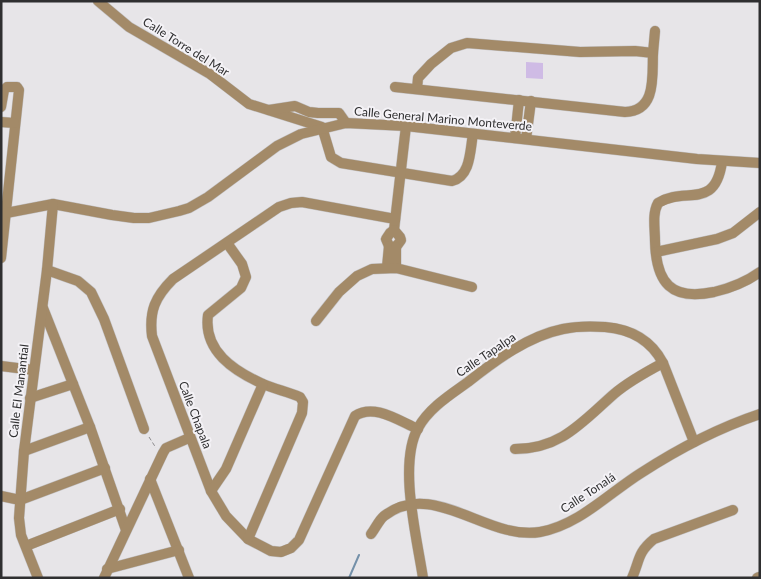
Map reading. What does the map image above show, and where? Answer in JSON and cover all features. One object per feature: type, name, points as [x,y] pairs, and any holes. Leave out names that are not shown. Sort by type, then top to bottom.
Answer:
[{"type":"street","name":"Calle Torre del Mar","points":[[98,1],[129,27],[210,74],[249,104],[322,127]]},
{"type":"street","points":[[395,87],[634,112],[642,108],[650,94],[655,31]]},
{"type":"street","points":[[416,89],[418,78],[431,64],[450,48],[467,43],[580,52],[635,51],[654,53]]},
{"type":"street","points":[[1,107],[4,90],[7,87],[17,87],[19,90],[3,213],[1,258]]},
{"type":"street","points":[[519,100],[521,139]]},
{"type":"street","points":[[521,139],[531,101]]},
{"type":"street","points":[[266,110],[295,106],[309,112],[339,113],[346,123]]},
{"type":"street","points":[[1,122],[14,123]]},
{"type":"street","name":"Calle General Marino Monteverde","points":[[3,213],[53,204],[134,218],[149,218],[179,212],[208,197],[277,146],[301,134],[322,127],[346,123],[406,126],[722,162],[760,163]]},
{"type":"street","points":[[391,267],[392,246],[401,240],[394,230],[406,126]]},
{"type":"street","points":[[322,127],[329,152],[335,160],[347,164],[452,181],[464,174],[473,134]]},
{"type":"street","points":[[722,162],[719,178],[714,186],[706,192],[668,199],[658,203],[654,214],[658,265],[665,281],[673,289],[690,295],[704,294],[732,287],[751,279],[760,272]]},
{"type":"street","name":"Calle Chapala","points":[[395,219],[302,202],[291,202],[270,211],[227,243],[173,279],[158,296],[152,310],[150,324],[152,336],[189,438],[211,491],[226,516],[248,540],[272,551],[281,552],[291,548],[299,540],[355,416],[369,410],[376,411],[418,429]]},
{"type":"street","name":"Calle El Manantial","points":[[38,578],[20,527],[20,500],[53,204]]},
{"type":"street","points":[[656,252],[717,239],[733,233],[760,212]]},
{"type":"street","points":[[227,243],[242,264],[246,277],[241,288],[208,315],[207,324],[209,332],[220,358],[228,365],[263,384],[300,397],[303,402],[302,413],[248,540]]},
{"type":"street","points":[[316,322],[339,292],[357,276],[372,269],[391,267],[472,287]]},
{"type":"street","points":[[47,270],[78,281],[91,292],[104,319],[144,429]]},
{"type":"street","points":[[42,306],[90,427],[126,530]]},
{"type":"street","name":"Calle Tapalpa","points":[[423,578],[409,471],[411,448],[418,429],[428,414],[443,400],[495,361],[541,336],[563,329],[586,326],[627,331],[641,338],[657,352],[663,363],[694,442]]},
{"type":"street","points":[[515,449],[529,449],[564,437],[615,393],[644,373],[663,363]]},
{"type":"street","points":[[1,366],[33,370]]},
{"type":"street","points":[[30,398],[73,384]]},
{"type":"street","points":[[211,491],[226,470],[263,384]]},
{"type":"street","name":"Calle Tonalá","points":[[371,534],[384,517],[412,504],[427,503],[496,528],[518,532],[540,532],[577,518],[641,473],[694,442],[760,414]]},
{"type":"street","points":[[24,451],[90,427]]},
{"type":"street","points":[[105,573],[166,448],[189,438]]},
{"type":"street","points":[[1,496],[20,500],[105,468]]},
{"type":"street","points":[[150,479],[189,578]]},
{"type":"street","points":[[26,546],[120,509]]},
{"type":"street","points":[[635,575],[640,554],[654,539],[732,510]]},
{"type":"street","points":[[105,573],[179,550]]},
{"type":"path","points":[[144,429],[153,444],[163,453]]},
{"type":"shaded area","points":[[526,62],[543,63],[543,79],[526,78]]},
{"type":"waterway","points":[[349,578],[359,555]]}]
